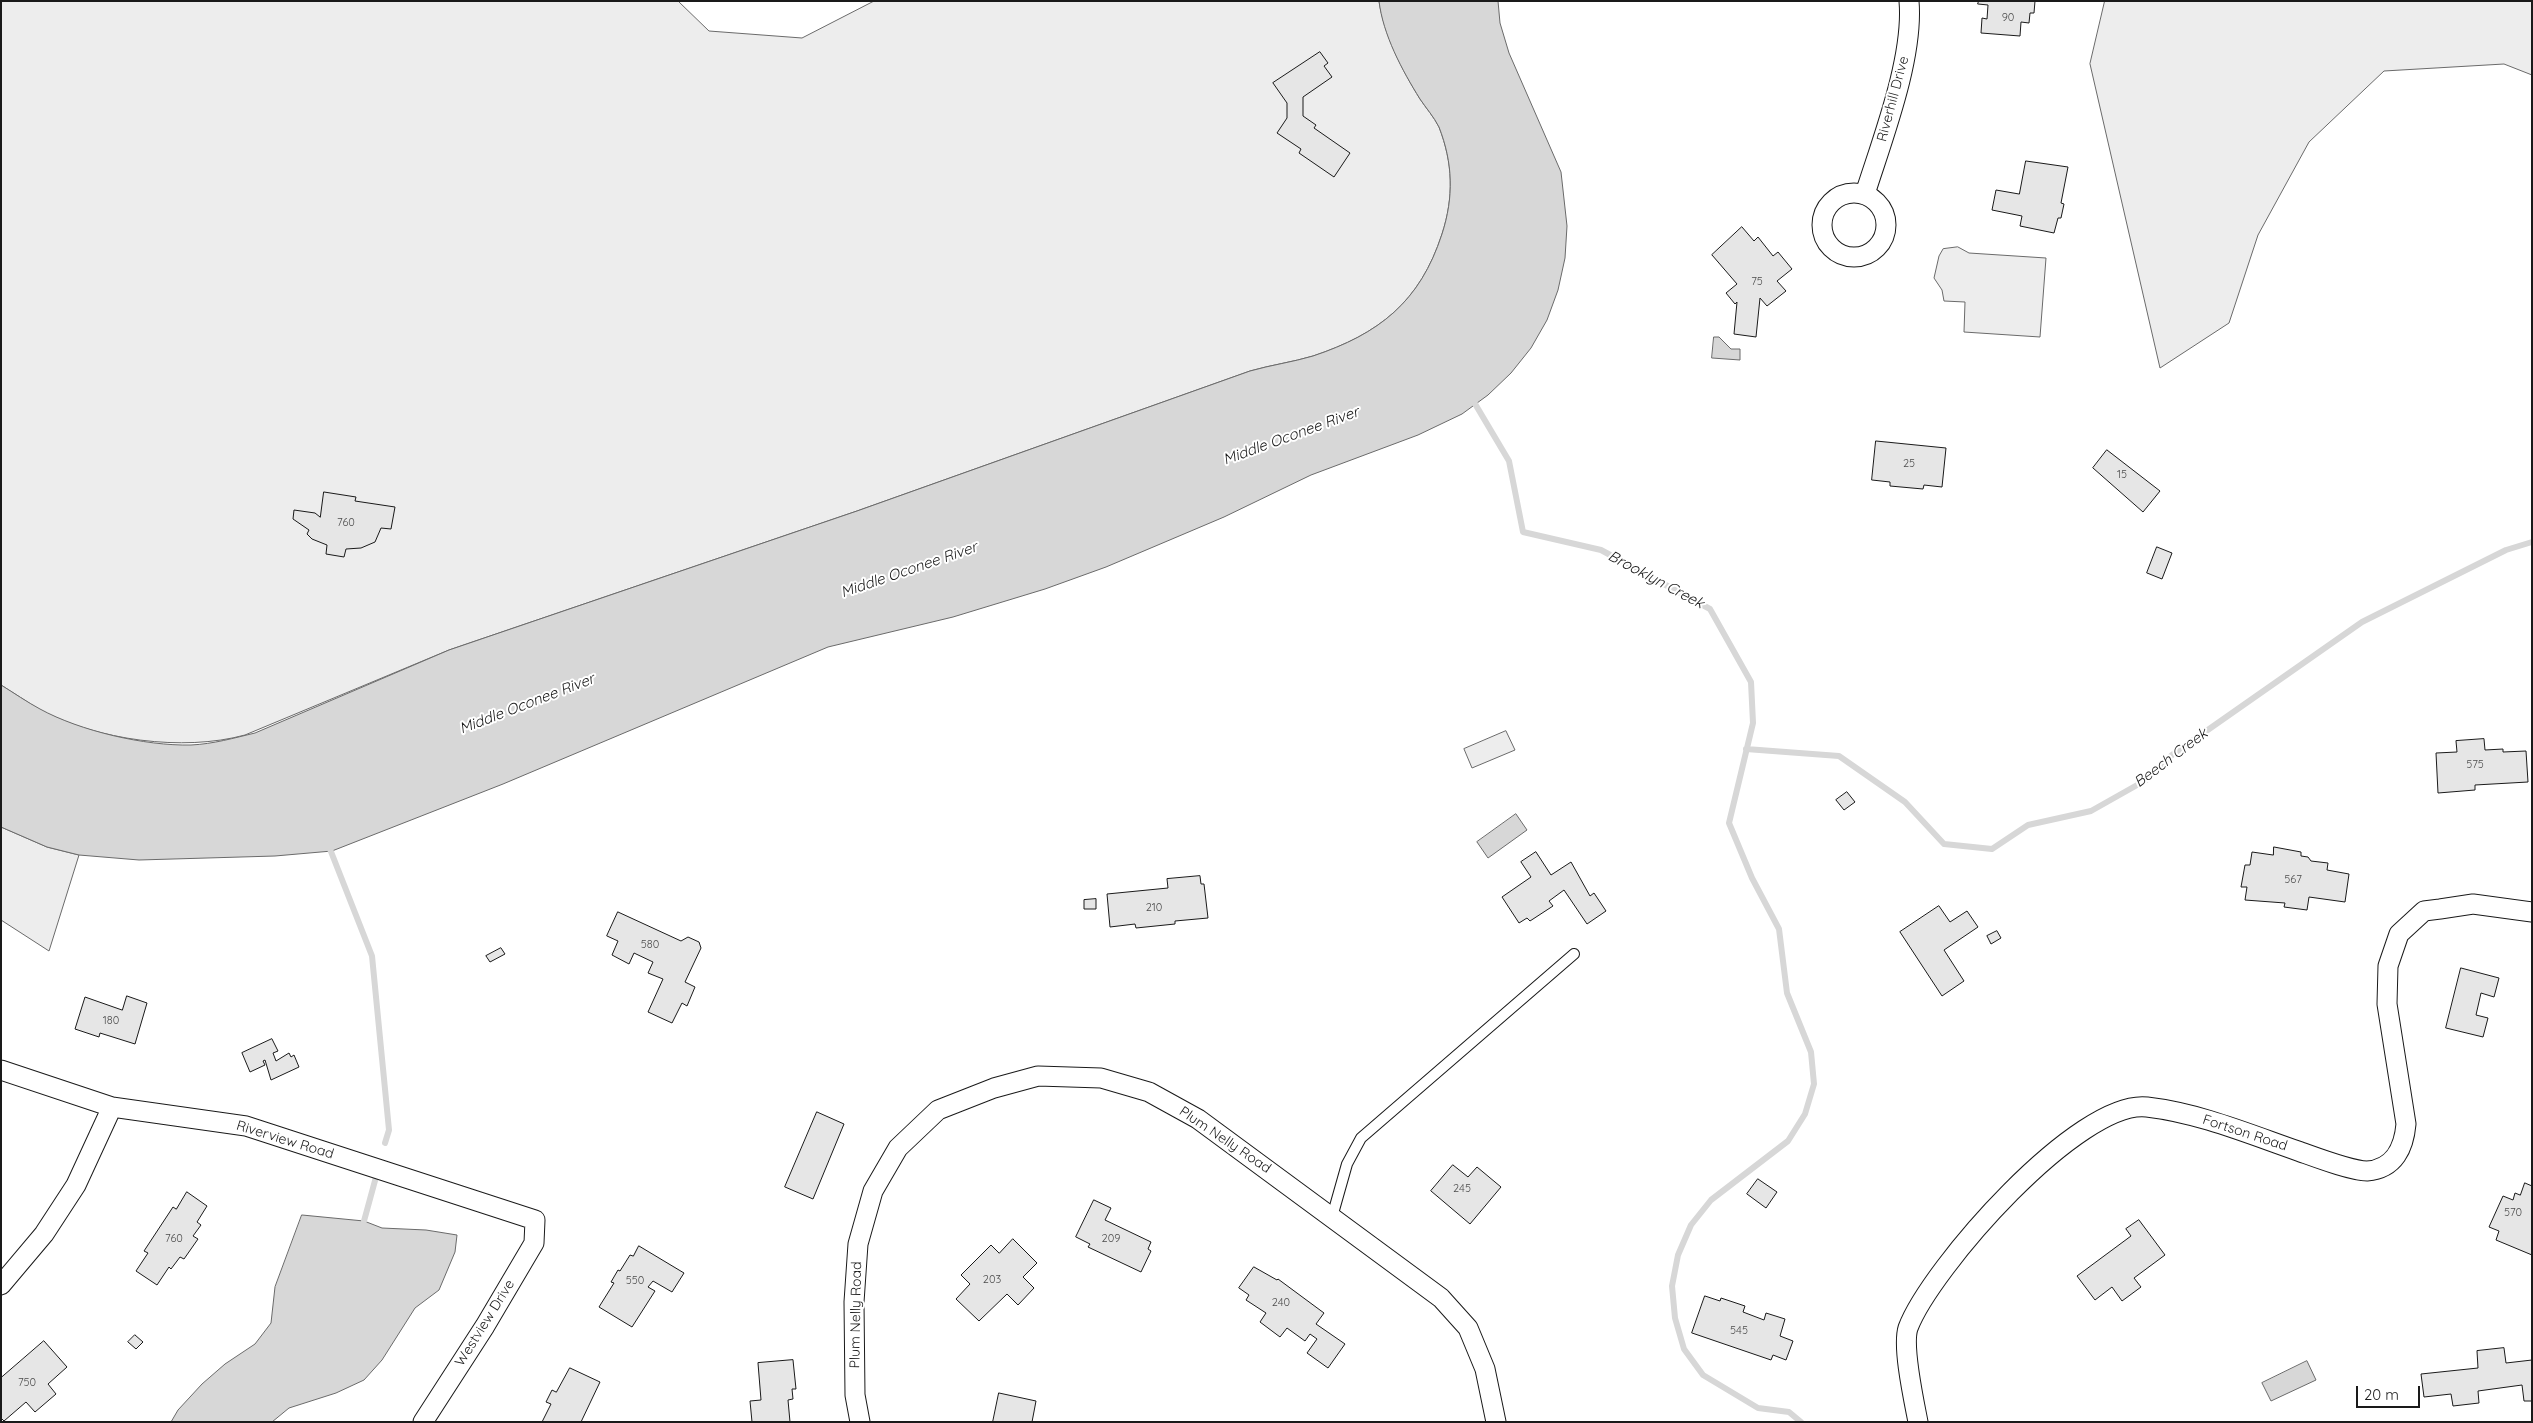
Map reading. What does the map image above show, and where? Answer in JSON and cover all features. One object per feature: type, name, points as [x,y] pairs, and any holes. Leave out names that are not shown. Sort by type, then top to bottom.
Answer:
[{"type":"street","name":"Riverhill Drive","points":[[1865,194],[1898,86],[1909,33],[1909,1]]},
{"type":"street","name":"Fortson Road","points":[[1918,1422],[1908,1370],[1908,1330],[1941,1272],[2026,1176],[2081,1132],[2110,1114],[2145,1106],[2208,1120],[2326,1161],[2367,1170],[2391,1162],[2404,1142],[2406,1124],[2387,1004],[2388,966],[2399,934],[2424,911],[2473,904],[2532,912]]},
{"type":"street","name":"Riverview Road","points":[[1,1070],[112,1107],[246,1126],[536,1220]]},
{"type":"street","name":"Plum Nelly Road","points":[[860,1422],[855,1396],[854,1302],[858,1244],[873,1192],[898,1148],[938,1110],[994,1088],[1038,1076],[1101,1078],[1149,1092],[1198,1118],[1440,1298],[1468,1328],[1485,1369],[1496,1422]]},
{"type":"street","points":[[1,1285],[44,1234],[76,1185],[112,1107]]},
{"type":"street","name":"Westview Drive","points":[[422,1422],[485,1326],[534,1243],[536,1220]]},
{"type":"lane","points":[[1332,1217],[1347,1164],[1361,1138],[1574,954]]},
{"type":"shaded area","points":[[1,1],[678,1],[709,31],[802,38],[874,1],[1379,1],[1389,39],[1400,64],[1413,88],[1437,123],[1444,140],[1450,180],[1449,207],[1433,258],[1422,279],[1409,297],[1377,326],[1337,347],[1313,356],[1250,371],[857,511],[449,650],[245,735],[221,740],[195,742],[141,740],[114,736],[63,720],[40,710],[1,685]]},
{"type":"shaded area","points":[[2105,1],[2532,1],[2532,75],[2504,64],[2384,71],[2309,142],[2258,235],[2229,323],[2160,368],[2090,64]]},
{"type":"shaded area","points":[[1958,247],[1969,253],[2046,258],[2040,337],[1964,332],[1965,302],[1944,301],[1942,290],[1934,278],[1939,256],[1943,249]]},
{"type":"shaded area","points":[[1506,731],[1515,750],[1472,768],[1464,749]]},
{"type":"shaded area","points":[[1,827],[47,847],[79,855],[49,951],[1,920]]},
{"type":"water","name":"Middle Oconee River","points":[[1379,1],[1498,1],[1500,23],[1509,53],[1561,172],[1567,226],[1565,258],[1558,290],[1547,320],[1531,348],[1511,373],[1488,395],[1462,414],[1418,435],[1311,475],[1224,517],[1106,567],[1045,589],[953,617],[828,647],[503,784],[332,851],[275,856],[139,860],[79,855],[47,847],[1,827],[1,685],[56,717],[113,736],[134,740],[173,745],[191,745],[255,733],[449,650],[857,511],[1250,371],[1313,356],[1337,347],[1377,326],[1409,297],[1422,279],[1433,258],[1442,234],[1449,207],[1450,193],[1449,167],[1444,140],[1439,127],[1413,88],[1394,52],[1381,14]]},
{"type":"water","points":[[1714,337],[1719,337],[1731,349],[1740,349],[1740,360],[1712,358]]},
{"type":"water","points":[[1516,814],[1527,830],[1488,858],[1477,842]]},
{"type":"water","points":[[302,1215],[364,1221],[382,1228],[426,1230],[457,1235],[455,1252],[439,1290],[415,1308],[382,1360],[364,1380],[336,1393],[289,1408],[272,1422],[171,1422],[178,1410],[202,1384],[225,1364],[255,1344],[271,1323],[275,1287]]},
{"type":"water","points":[[2307,1361],[2316,1380],[2271,1401],[2262,1383]]},
{"type":"building","points":[[1979,1],[2035,1],[2034,13],[2030,13],[2029,23],[2021,22],[2020,36],[1981,33],[1982,18],[1987,19],[1988,5],[1978,4]]},
{"type":"building","points":[[1320,52],[1328,63],[1324,66],[1332,77],[1303,97],[1303,116],[1316,125],[1314,128],[1350,153],[1334,177],[1299,153],[1301,149],[1277,133],[1287,118],[1287,103],[1273,83]]},
{"type":"building","points":[[2026,161],[2068,167],[2061,203],[2064,204],[2061,218],[2058,218],[2054,233],[2020,226],[2022,216],[1992,210],[1996,190],[2019,194]]},
{"type":"building","points":[[1742,227],[1754,241],[1758,237],[1773,256],[1778,252],[1792,269],[1777,281],[1786,291],[1767,306],[1760,298],[1756,337],[1734,334],[1737,302],[1735,304],[1726,293],[1737,284],[1712,255]]},
{"type":"building","points":[[1876,441],[1946,448],[1942,487],[1924,485],[1923,489],[1890,486],[1890,482],[1872,480]]},
{"type":"building","points":[[2107,450],[2160,491],[2143,512],[2093,468]]},
{"type":"building","points":[[324,492],[356,497],[355,501],[395,507],[391,529],[381,528],[375,542],[361,548],[346,549],[344,557],[326,554],[327,545],[312,539],[307,534],[309,530],[293,519],[294,510],[315,513],[320,517]]},
{"type":"building","points":[[2157,547],[2172,553],[2162,579],[2147,573]]},
{"type":"building","points":[[2484,739],[2485,750],[2503,749],[2503,752],[2526,751],[2528,782],[2475,785],[2475,790],[2438,793],[2436,753],[2457,752],[2456,741]]},
{"type":"building","points":[[1847,792],[1855,802],[1844,810],[1836,800]]},
{"type":"building","points":[[2274,847],[2301,852],[2301,856],[2308,857],[2311,861],[2328,863],[2327,870],[2349,874],[2345,902],[2309,897],[2307,910],[2284,907],[2285,903],[2245,900],[2247,887],[2241,887],[2245,865],[2250,865],[2252,852],[2273,855]]},
{"type":"building","points":[[1536,852],[1551,875],[1571,862],[1590,896],[1594,893],[1606,911],[1587,924],[1564,890],[1549,901],[1553,906],[1530,921],[1527,918],[1519,923],[1502,897],[1531,877],[1521,862]]},
{"type":"building","points":[[1200,876],[1201,884],[1204,884],[1208,918],[1175,921],[1175,924],[1136,928],[1135,924],[1110,927],[1107,894],[1168,888],[1167,879]]},
{"type":"building","points":[[1096,899],[1096,909],[1084,909],[1084,900]]},
{"type":"building","points":[[1939,906],[1950,922],[1967,911],[1978,927],[1944,950],[1964,981],[1942,996],[1900,932]]},
{"type":"building","points":[[618,912],[681,941],[688,937],[699,942],[701,948],[685,982],[695,987],[687,1006],[682,1003],[672,1023],[648,1012],[663,979],[648,973],[653,962],[634,953],[629,964],[612,955],[618,941],[607,936]]},
{"type":"building","points":[[1997,931],[2001,938],[1991,944],[1987,936]]},
{"type":"building","points":[[501,948],[505,954],[490,962],[486,956]]},
{"type":"building","points":[[2461,968],[2499,978],[2494,997],[2481,993],[2476,1015],[2488,1018],[2483,1037],[2446,1028]]},
{"type":"building","points":[[127,996],[147,1003],[135,1044],[100,1033],[99,1037],[75,1029],[85,997],[122,1010]]},
{"type":"building","points":[[272,1039],[278,1051],[273,1053],[276,1061],[289,1053],[291,1057],[294,1055],[299,1067],[271,1080],[265,1060],[263,1061],[265,1065],[250,1072],[242,1053]]},
{"type":"building","points":[[817,1112],[844,1124],[813,1199],[785,1187]]},
{"type":"building","points":[[1453,1165],[1468,1177],[1477,1167],[1501,1187],[1470,1224],[1431,1191]]},
{"type":"building","points":[[1758,1179],[1777,1192],[1766,1208],[1747,1194]]},
{"type":"building","points":[[2525,1183],[2532,1186],[2532,1255],[2496,1240],[2499,1231],[2489,1227],[2503,1196],[2513,1200],[2515,1193],[2520,1195]]},
{"type":"building","points":[[187,1192],[207,1206],[197,1222],[201,1225],[193,1236],[198,1239],[184,1259],[180,1257],[171,1269],[169,1267],[157,1285],[136,1271],[148,1253],[144,1251],[173,1207],[176,1209]]},
{"type":"building","points":[[1094,1200],[1111,1208],[1105,1220],[1151,1242],[1148,1249],[1151,1251],[1141,1272],[1088,1247],[1090,1244],[1076,1237]]},
{"type":"building","points":[[2139,1220],[2165,1255],[2134,1278],[2141,1287],[2122,1301],[2112,1287],[2095,1300],[2077,1276],[2131,1236],[2126,1229]]},
{"type":"building","points":[[1013,1239],[1037,1263],[1023,1277],[1034,1288],[1018,1305],[1007,1294],[979,1321],[956,1299],[970,1284],[961,1275],[991,1245],[999,1253]]},
{"type":"building","points":[[639,1246],[684,1273],[672,1292],[653,1281],[648,1287],[655,1291],[632,1327],[599,1307],[614,1283],[611,1282],[618,1270],[620,1271],[630,1255],[633,1256]]},
{"type":"building","points":[[1254,1267],[1278,1279],[1324,1313],[1316,1324],[1345,1344],[1328,1368],[1307,1353],[1317,1339],[1310,1334],[1305,1341],[1287,1328],[1280,1337],[1260,1322],[1266,1313],[1246,1300],[1249,1295],[1239,1288]]},
{"type":"building","points":[[1705,1296],[1720,1301],[1721,1298],[1745,1306],[1743,1312],[1764,1320],[1766,1313],[1785,1319],[1780,1336],[1793,1341],[1786,1360],[1773,1355],[1771,1360],[1692,1333]]},
{"type":"building","points":[[135,1335],[143,1342],[136,1349],[128,1342]]},
{"type":"building","points":[[44,1341],[67,1367],[48,1384],[56,1394],[35,1412],[26,1402],[4,1421],[1,1418],[1,1378]]},
{"type":"building","points":[[2504,1348],[2506,1363],[2532,1360],[2532,1401],[2524,1401],[2522,1385],[2478,1391],[2479,1403],[2453,1406],[2451,1394],[2424,1397],[2421,1374],[2478,1368],[2477,1351]]},
{"type":"building","points":[[793,1360],[796,1389],[792,1389],[793,1399],[788,1400],[790,1422],[752,1422],[750,1401],[761,1400],[758,1363]]},
{"type":"building","points":[[570,1368],[600,1382],[581,1422],[542,1422],[551,1404],[546,1402],[552,1390],[556,1392]]},
{"type":"building","points":[[999,1393],[1036,1401],[1032,1422],[993,1422]]},
{"type":"waterway","name":"Brooklyn Creek","points":[[1471,397],[1509,461],[1523,532],[1601,550],[1710,609],[1751,682],[1753,723],[1729,823],[1752,878],[1779,929],[1787,993],[1811,1052],[1814,1084],[1805,1114],[1788,1141],[1711,1200],[1691,1225],[1678,1255],[1672,1286],[1675,1318],[1684,1349],[1703,1375],[1758,1408],[1789,1412],[1801,1422]]},
{"type":"waterway","name":"Beech Creek","points":[[1746,749],[1839,756],[1905,802],[1944,844],[1992,849],[2028,825],[2091,811],[2146,780],[2172,755],[2362,622],[2506,550],[2532,542]]},
{"type":"waterway","points":[[328,844],[372,956],[389,1130],[385,1143]]},
{"type":"waterway","points":[[364,1221],[376,1177]]}]
